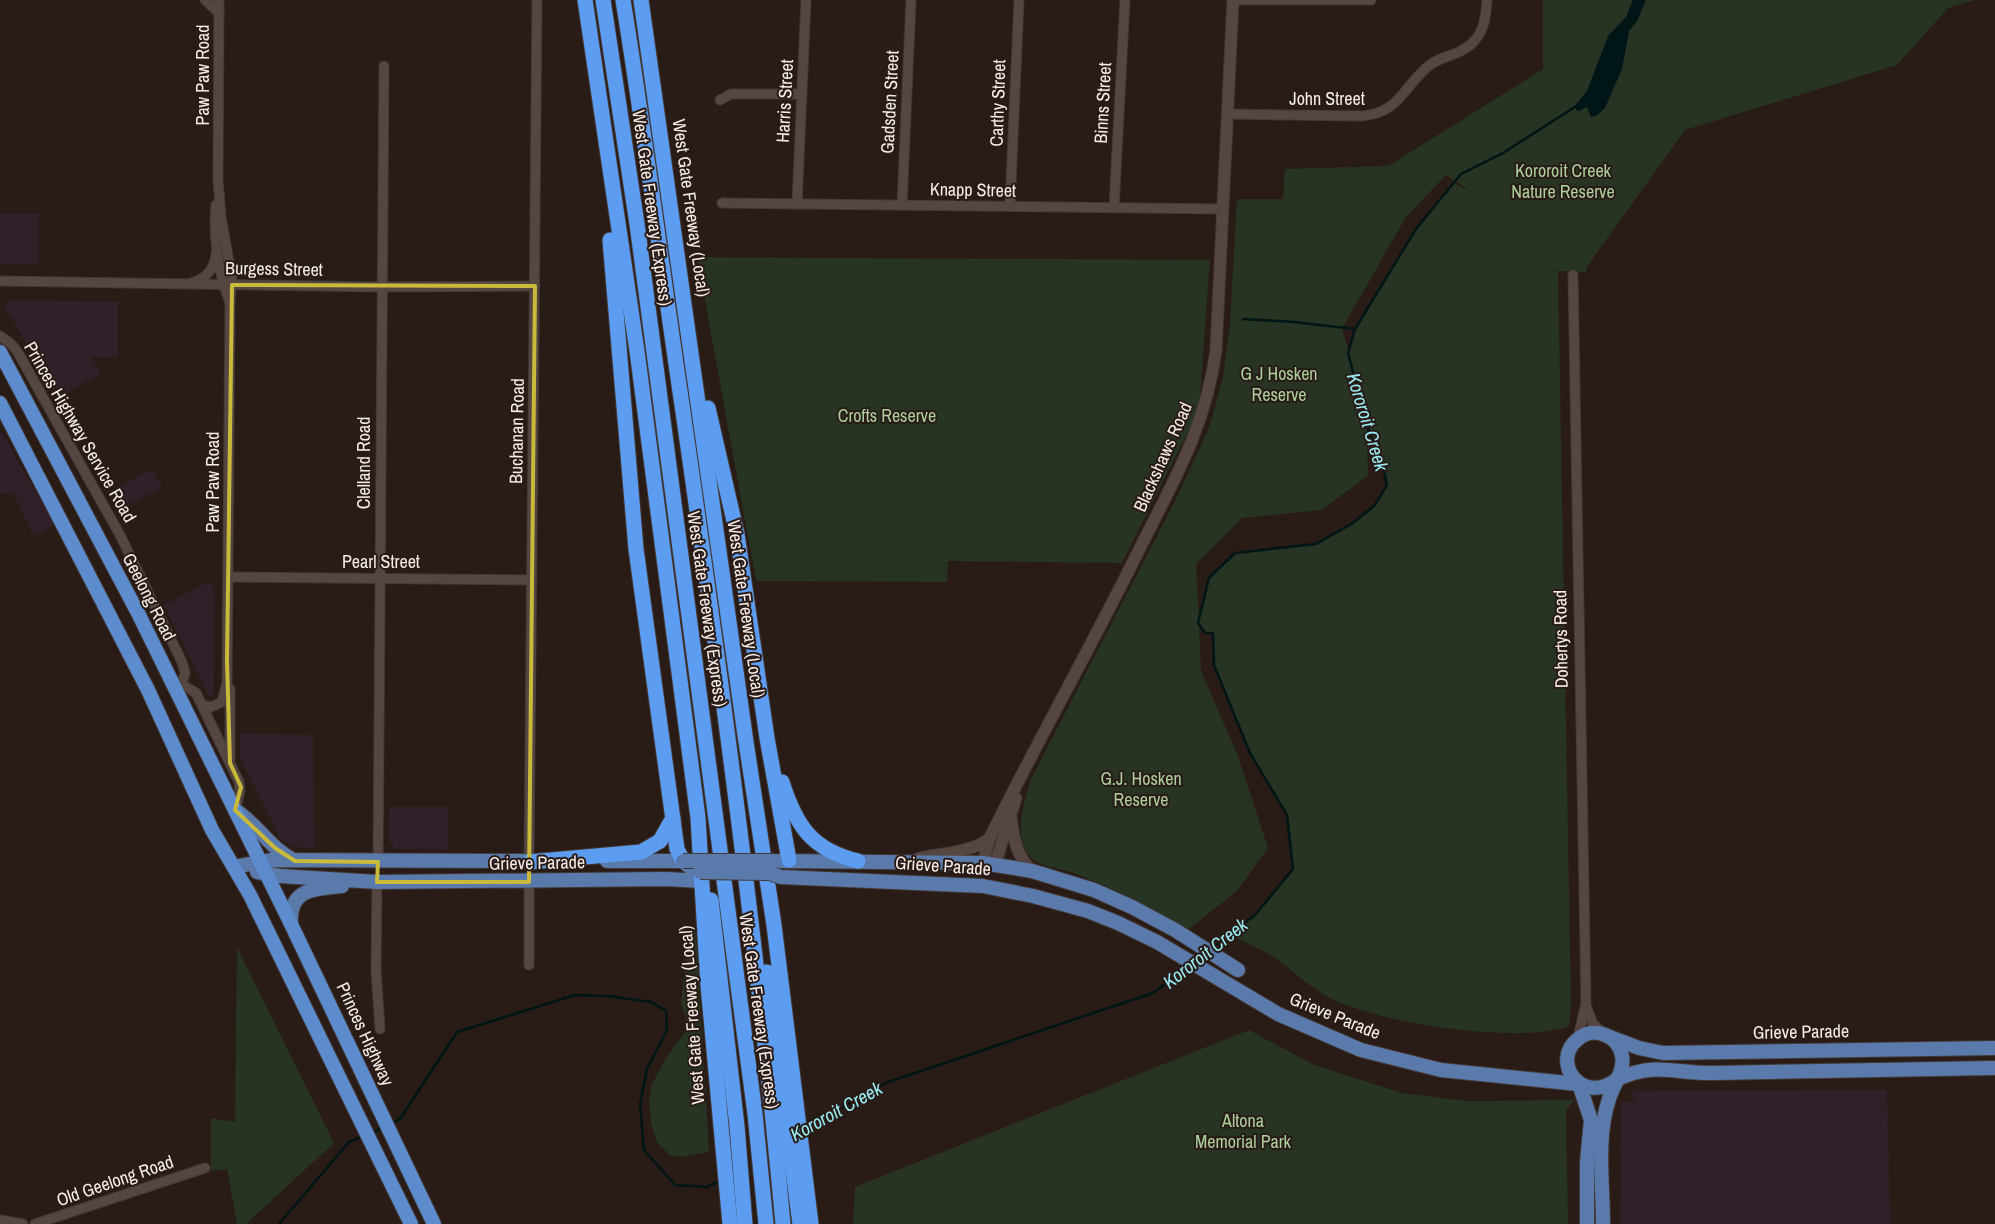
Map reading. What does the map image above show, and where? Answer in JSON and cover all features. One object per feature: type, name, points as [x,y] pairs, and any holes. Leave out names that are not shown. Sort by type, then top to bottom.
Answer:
[{"type":"highway","points":[[585,0],[613,269],[636,549],[677,852],[682,861]]},
{"type":"highway","name":"West Gate Freeway (Local)","points":[[585,0],[637,352],[698,818],[707,976],[730,1222]]},
{"type":"highway","name":"West Gate Freeway (Express)","points":[[603,0],[638,233],[755,1114],[766,1224]]},
{"type":"highway","name":"West Gate Freeway (Express)","points":[[623,0],[719,661],[742,843],[783,1098],[779,1182],[783,1224]]},
{"type":"highway","name":"West Gate Freeway (Local)","points":[[641,0],[746,742],[774,925],[783,1098],[811,1224]]},
{"type":"highway","name":"Geelong Road","points":[[0,352],[166,672],[181,691],[263,867]]},
{"type":"highway","points":[[692,352],[708,408],[737,534],[767,738],[782,861]]},
{"type":"highway","points":[[0,404],[148,690],[212,830],[234,867],[310,1014],[384,1172],[411,1224]]},
{"type":"highway","points":[[767,738],[784,789],[800,824],[819,846],[834,854],[858,861]]},
{"type":"highway","points":[[529,862],[641,852],[656,845],[663,838],[673,818]]},
{"type":"highway","points":[[698,818],[715,924],[737,1126],[745,1221]]},
{"type":"highway","name":"Princes Highway","points":[[263,867],[434,1224]]},
{"type":"highway","points":[[800,1224],[801,1182]]},
{"type":"main road","name":"Blackshaws Road","points":[[989,864],[989,839],[1196,433],[1207,403],[1216,350],[1233,0]]},
{"type":"main road","name":"Blackshaws Road","points":[[989,864],[1011,814],[1021,779]]},
{"type":"main road","points":[[236,810],[247,817],[256,831],[274,848],[295,861]]},
{"type":"main road","points":[[1011,814],[1016,851],[1022,862],[1032,871]]},
{"type":"main road","points":[[911,861],[975,846],[989,839]]},
{"type":"main road","name":"Grieve Parade","points":[[263,867],[295,861],[911,861],[989,864],[1032,871],[1094,890],[1132,907],[1175,930],[1238,970]]},
{"type":"main road","points":[[682,861],[701,877]]},
{"type":"main road","points":[[781,877],[787,871],[782,861]]},
{"type":"main road","points":[[291,924],[292,905],[305,892],[319,888],[378,882],[378,862]]},
{"type":"main road","points":[[529,862],[529,882]]},
{"type":"main road","points":[[983,886],[989,864]]},
{"type":"main road","points":[[234,867],[263,867]]},
{"type":"main road","name":"Grieve Parade","points":[[263,867],[378,882],[666,880],[701,877],[769,881],[781,877],[983,886],[1033,896],[1088,911],[1118,922],[1157,942],[1287,1018],[1361,1050],[1441,1070],[1578,1084]]},
{"type":"main road","points":[[1587,1224],[1586,1162],[1591,1120],[1568,1062],[1570,1051],[1576,1040],[1594,1033],[1608,1036],[1617,1042],[1623,1057],[1622,1068],[1608,1100],[1603,1125],[1603,1224]]},
{"type":"main road","name":"Grieve Parade","points":[[1608,1036],[1639,1048],[1663,1053],[1995,1048]]},
{"type":"main road","points":[[1578,1084],[1589,1088],[1598,1088],[1648,1068],[1711,1073],[1995,1068]]},
{"type":"street","points":[[205,0],[219,13]]},
{"type":"street","name":"Paw Paw Road","points":[[219,0],[216,235],[228,285]]},
{"type":"street","name":"Buchanan Road","points":[[529,862],[538,0]]},
{"type":"street","name":"Harris Street","points":[[797,204],[806,0]]},
{"type":"street","name":"Gadsden Street","points":[[902,205],[911,0]]},
{"type":"street","name":"Carthy Street","points":[[1010,206],[1018,0]]},
{"type":"street","name":"Binns Street","points":[[1114,208],[1124,0]]},
{"type":"street","points":[[1233,0],[1371,0]]},
{"type":"street","name":"John Street","points":[[1228,114],[1362,116],[1382,113],[1396,103],[1418,76],[1433,63],[1458,53],[1474,43],[1484,26],[1487,0]]},
{"type":"street","name":"Clelland Road","points":[[378,862],[384,66]]},
{"type":"street","points":[[720,100],[731,94],[802,94]]},
{"type":"street","name":"Paw Paw Road","points":[[202,705],[214,707],[223,700],[227,686],[230,302],[218,180]]},
{"type":"street","name":"Knapp Street","points":[[722,203],[1223,209]]},
{"type":"street","points":[[181,284],[198,281],[210,271],[215,257],[216,235]]},
{"type":"street","name":"Dohertys Road","points":[[1573,274],[1586,1003],[1576,1040]]},
{"type":"street","points":[[0,279],[12,281]]},
{"type":"street","name":"Burgess Street","points":[[0,285],[12,281],[228,285],[535,286]]},
{"type":"street","name":"Princes Highway Service Road","points":[[0,336],[10,342],[17,351],[120,535],[184,667],[181,691]]},
{"type":"street","name":"Pearl Street","points":[[229,577],[532,580]]},
{"type":"street","name":"Paw Paw Road","points":[[227,662],[230,688],[230,763]]},
{"type":"street","points":[[181,691],[194,690],[230,763],[240,787],[236,810]]},
{"type":"street","points":[[378,882],[376,979],[380,1029]]},
{"type":"street","points":[[529,882],[529,965]]},
{"type":"street","name":"Dohertys Road","points":[[1586,1003],[1593,1024],[1608,1036]]},
{"type":"street","name":"Old Geelong Road","points":[[35,1224],[205,1168]]},
{"type":"street","points":[[0,1220],[23,1224]]},
{"type":"highlighted area","points":[[232,285],[535,286],[529,882],[377,882],[378,862],[295,861],[275,848],[235,810],[241,787],[230,763],[227,661]]},
{"type":"shaded area","points":[[1633,0],[1646,0],[1637,21],[1629,31],[1622,69],[1605,108],[1596,116],[1591,117],[1587,107],[1579,111],[1576,110],[1576,104],[1587,91],[1608,36],[1626,17]]},
{"type":"shaded area","points":[[0,214],[39,214],[39,264],[0,264]]},
{"type":"shaded area","points":[[10,300],[118,302],[118,357],[91,357],[100,374],[58,398],[5,307]]},
{"type":"shaded area","points":[[0,430],[55,525],[34,536],[13,493],[0,493]]},
{"type":"shaded area","points":[[152,469],[162,488],[118,510],[109,492]]},
{"type":"shaded area","points":[[210,581],[215,591],[214,695],[209,697],[164,605]]},
{"type":"shaded area","points":[[240,734],[313,735],[314,848],[294,847],[281,840],[240,759]]},
{"type":"shaded area","points":[[390,807],[448,807],[448,849],[396,849],[389,842]]},
{"type":"shaded area","points":[[1887,1090],[1890,1224],[1620,1224],[1621,1103],[1633,1102],[1633,1091]]},
{"type":"green space","points":[[1543,0],[1975,0],[1948,8],[1897,65],[1685,130],[1586,268],[1586,272],[1558,271],[1571,1005],[1569,1026],[1546,1031],[1517,1033],[1483,1032],[1412,1023],[1350,1006],[1321,993],[1268,954],[1229,935],[1255,915],[1293,869],[1287,815],[1250,753],[1214,665],[1213,634],[1205,633],[1199,626],[1201,671],[1238,756],[1268,848],[1237,891],[1189,929],[1101,884],[1071,872],[1045,866],[1034,860],[1025,850],[1022,842],[1021,824],[1031,779],[1176,499],[1209,428],[1223,377],[1230,324],[1237,199],[1283,199],[1285,169],[1388,166],[1543,69]],"holes":[[[1446,175],[1472,192],[1454,183],[1416,229],[1355,329],[1348,349],[1342,329],[1406,217]],[[1367,423],[1381,458],[1387,485],[1375,505],[1353,523],[1316,544],[1235,553],[1209,578],[1199,618],[1196,564],[1242,518],[1321,510],[1368,476]]]},
{"type":"green space","name":"Crofts Reserve","points":[[697,257],[1210,260],[1199,410],[1122,563],[948,561],[947,582],[756,581]]},
{"type":"green space","points":[[688,930],[696,930],[709,1152],[682,1157],[670,1155],[657,1142],[651,1123],[649,1099],[652,1084],[666,1058],[685,1032],[686,1017],[681,1004]]},
{"type":"green space","points":[[237,947],[334,1143],[246,1224],[237,1224],[227,1169],[211,1171],[211,1118],[235,1122]]},
{"type":"green space","name":"Altona Memorial Park","points":[[1249,1030],[1314,1065],[1402,1093],[1467,1101],[1575,1100],[1566,1110],[1568,1224],[853,1224],[855,1187]]},
{"type":"waterway","name":"Kororoit Creek","points":[[1213,947],[1255,915],[1293,869],[1287,815],[1250,753],[1214,665],[1213,633],[1205,633],[1198,623],[1209,578],[1235,553],[1316,544],[1353,523],[1375,505],[1387,485],[1381,458],[1370,435],[1348,353],[1355,329],[1416,229],[1461,174],[1503,153],[1578,105]]},
{"type":"waterway","points":[[1243,319],[1294,322],[1355,329]]},
{"type":"waterway","name":"Kororoit Creek","points":[[805,1128],[888,1082],[1153,993],[1189,966]]},
{"type":"waterway","name":"Kororoit Creek","points":[[391,1123],[400,1119],[457,1032],[575,995],[608,996],[651,1002],[666,1011],[667,1030],[647,1069],[640,1104],[644,1150],[675,1185],[707,1187],[720,1181]]},
{"type":"waterway","name":"Kororoit Creek","points":[[371,1133],[382,1128]]},
{"type":"waterway","name":"Kororoit Creek","points":[[279,1224],[349,1142],[364,1136]]},
{"type":"park label","name":"Kororoit Creek Nature Reserve","points":[[1563,181]]},
{"type":"park label","name":"G J Hosken Reserve","points":[[1279,384]]},
{"type":"park label","name":"G.J. Hosken Reserve","points":[[1141,790]]}]
